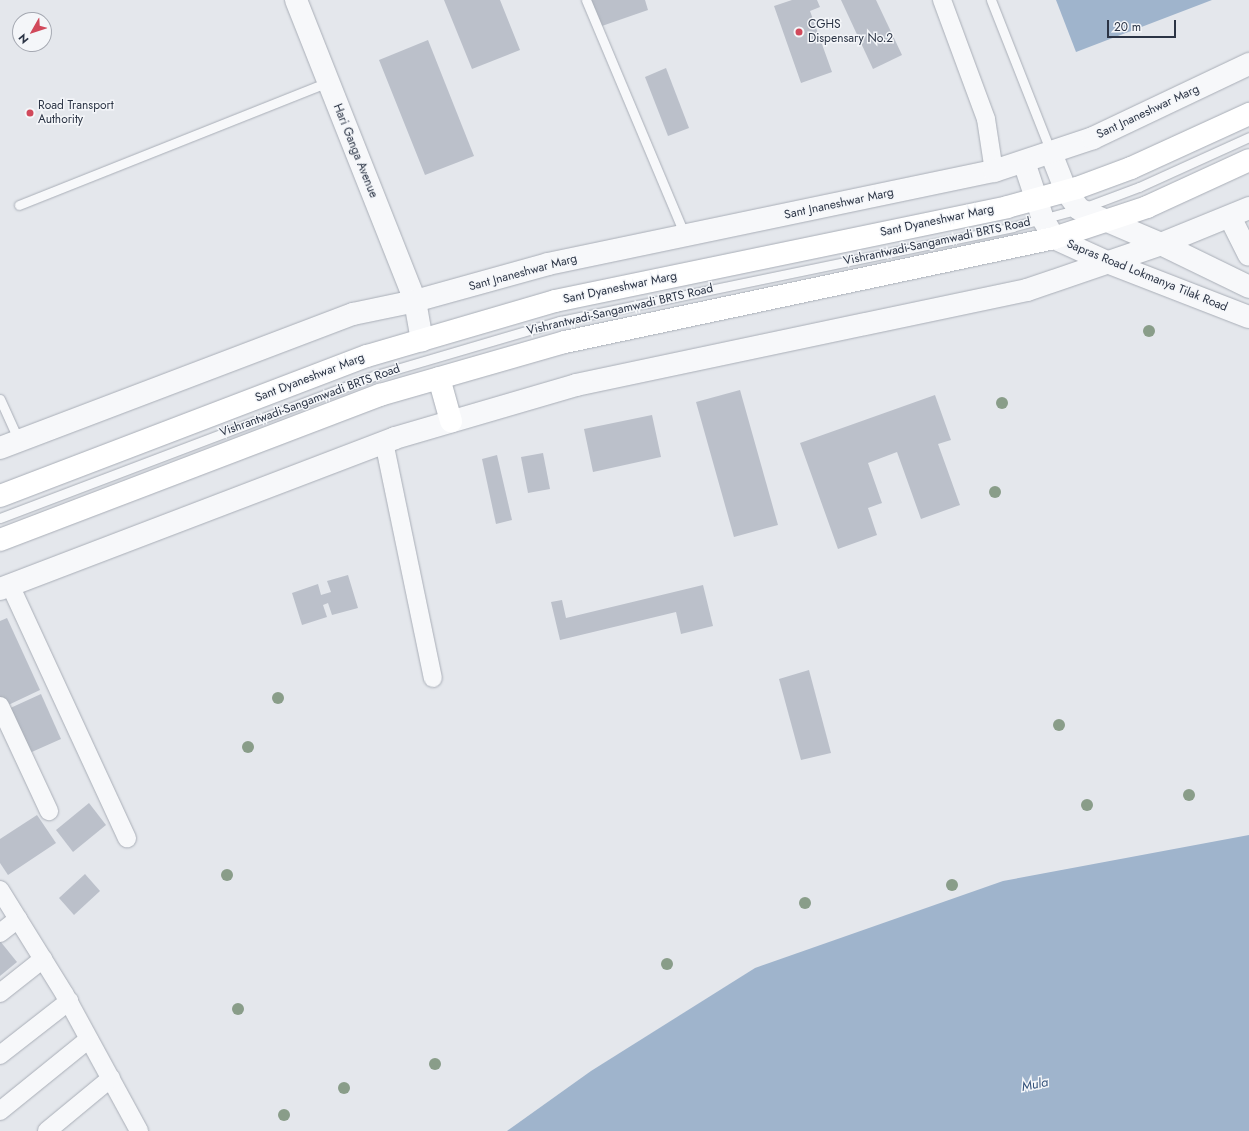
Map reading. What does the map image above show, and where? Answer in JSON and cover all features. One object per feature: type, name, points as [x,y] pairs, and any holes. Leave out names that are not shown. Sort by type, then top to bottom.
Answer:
[{"type":"main road","name":"Sant Dyaneshwar Marg","points":[[0,496],[367,356],[555,301],[1007,207],[1040,209],[1066,191],[1131,168],[1249,114]]},
{"type":"main road","points":[[0,540],[380,395],[565,342],[1054,238],[1147,207],[1249,160]]},
{"type":"main road","points":[[439,378],[451,421]]},
{"type":"street","name":"Hari Ganga Avenue","points":[[296,0],[415,301],[422,340]]},
{"type":"street","points":[[942,0],[986,119],[994,171]]},
{"type":"street","name":"Sant Jnaneshwar Marg","points":[[10,444],[353,314],[415,301],[548,264],[994,171],[1024,162],[1093,138],[1249,64]]},
{"type":"street","points":[[1051,153],[1066,191],[1079,209],[1161,244],[1249,287]]},
{"type":"street","name":"Sapras Road Lokmanya Tilak Road","points":[[1024,162],[1040,209],[1054,238],[1107,262],[1249,317]]},
{"type":"street","points":[[127,838],[5,587],[384,442],[451,421],[576,385],[1027,290],[1161,244],[1249,208]]},
{"type":"street","points":[[1230,217],[1249,255]]},
{"type":"street","points":[[384,442],[434,678]]},
{"type":"street","points":[[0,706],[49,811]]},
{"type":"street","points":[[0,890],[69,1002],[111,1078],[131,1128]]},
{"type":"street","points":[[0,933],[18,919]]},
{"type":"street","points":[[0,993],[43,959]]},
{"type":"street","points":[[0,1055],[69,1002]]},
{"type":"street","points":[[0,1111],[89,1039]]},
{"type":"street","points":[[47,1131],[111,1078]]},
{"type":"lane","points":[[586,0],[685,236]]},
{"type":"lane","points":[[990,0],[1051,153]]},
{"type":"lane","points":[[19,205],[328,82]]},
{"type":"lane","name":"Vishrantwadi-Sangamwadi BRTS Road","points":[[0,518],[373,376],[560,321],[1040,209],[1079,209],[1139,187],[1249,137]]},
{"type":"lane","points":[[0,399],[10,444]]},
{"type":"water","points":[[1056,0],[1212,0],[1076,52]]},
{"type":"water","name":"Mula","points":[[1249,835],[1249,1131],[507,1131],[591,1071],[755,968],[1003,881]]},
{"type":"building","points":[[444,0],[500,0],[520,50],[472,69]]},
{"type":"building","points":[[590,0],[645,0],[648,10],[599,27]]},
{"type":"building","points":[[792,0],[817,0],[820,7],[810,11],[832,72],[801,83],[774,6]]},
{"type":"building","points":[[841,0],[876,0],[902,55],[873,69]]},
{"type":"building","points":[[428,40],[474,156],[425,175],[379,60]]},
{"type":"building","points":[[666,68],[689,128],[668,136],[645,77]]},
{"type":"building","points":[[740,390],[778,525],[734,537],[696,402]]},
{"type":"building","points":[[935,395],[951,440],[938,444],[960,505],[921,519],[897,452],[868,463],[882,503],[868,508],[877,535],[838,549],[800,443]]},
{"type":"building","points":[[652,415],[661,457],[593,472],[584,429]]},
{"type":"building","points":[[543,453],[550,489],[528,493],[521,457]]},
{"type":"building","points":[[497,455],[512,520],[496,524],[482,459]]},
{"type":"building","points":[[348,575],[358,608],[332,615],[328,603],[323,605],[327,617],[302,625],[292,593],[318,584],[321,595],[331,592],[327,581]]},
{"type":"building","points":[[703,585],[713,626],[681,634],[676,612],[560,640],[551,602],[562,600],[566,618]]},
{"type":"building","points":[[7,618],[40,690],[4,707],[0,699],[0,621]]},
{"type":"building","points":[[809,670],[831,753],[801,760],[779,679]]},
{"type":"building","points":[[41,694],[61,739],[25,755],[6,710]]},
{"type":"building","points":[[89,803],[106,825],[73,852],[56,830]]},
{"type":"building","points":[[37,815],[56,843],[8,875],[0,863],[0,839]]},
{"type":"building","points":[[85,874],[100,891],[74,915],[59,898]]},
{"type":"building","points":[[0,941],[17,962],[0,976]]},
{"type":"place","name":"CGHS Dispensary No.2","points":[[799,32]]},
{"type":"place","name":"Road Transport Authority","points":[[30,113]]}]
